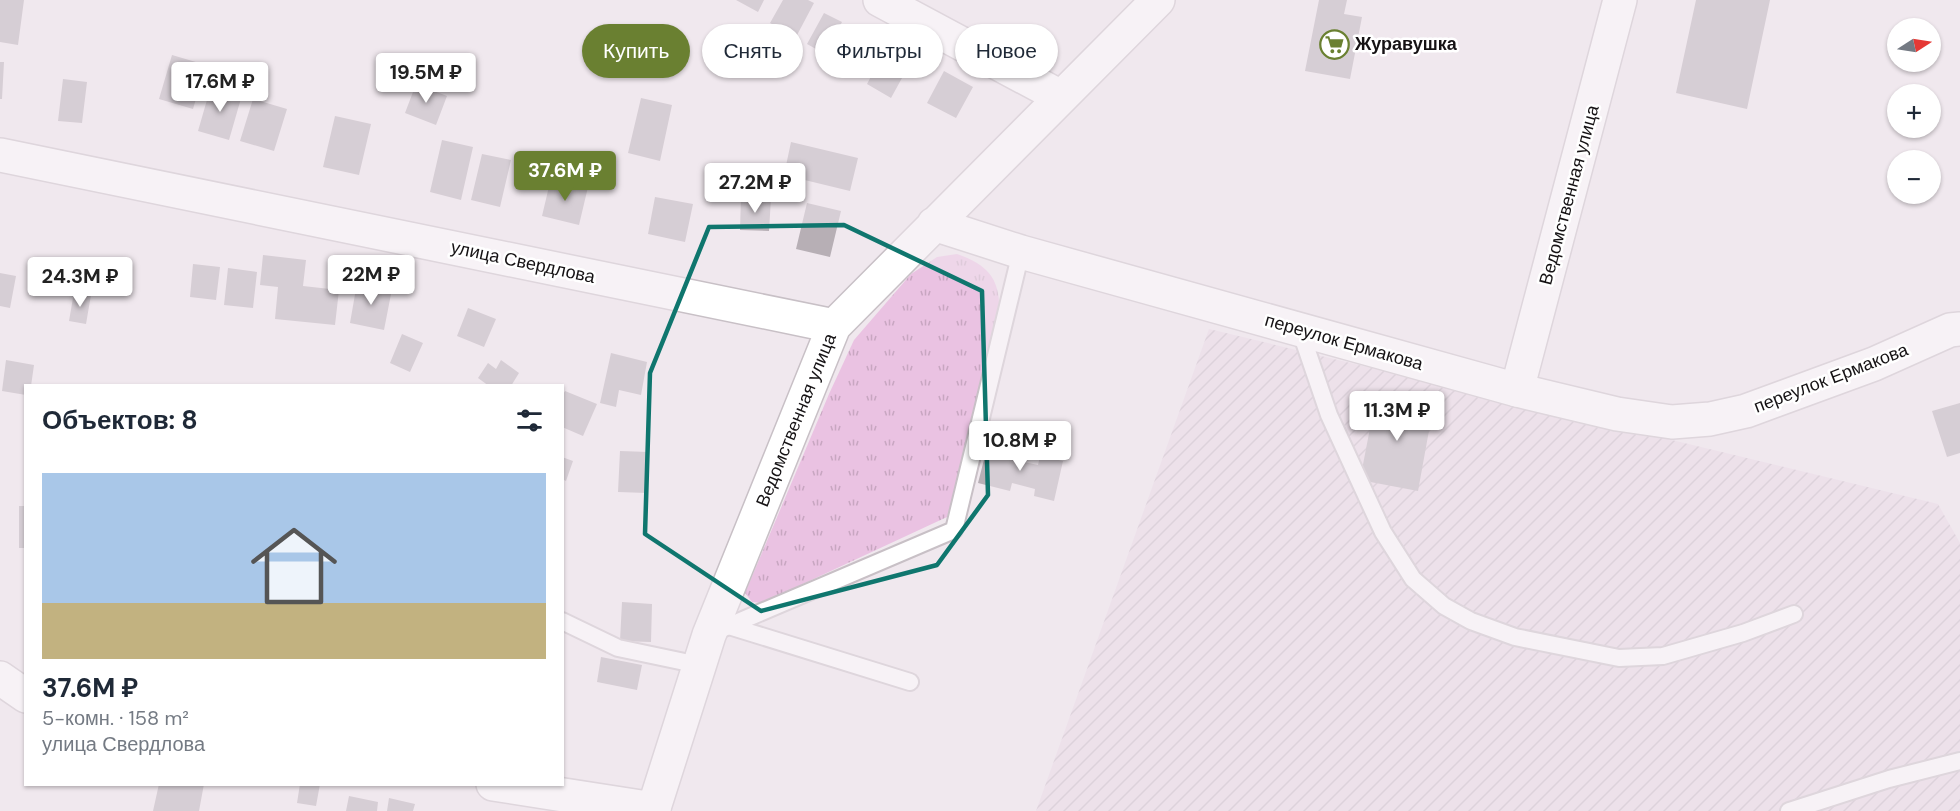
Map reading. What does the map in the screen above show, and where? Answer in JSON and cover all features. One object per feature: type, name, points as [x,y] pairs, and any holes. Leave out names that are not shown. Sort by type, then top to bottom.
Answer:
[{"type":"street","points":[[880,0],[1061,98]]},
{"type":"street","name":"Ведомственная улица","points":[[653,810],[699,665],[719,630],[834,326],[1158,0]]},
{"type":"street","name":"Ведомственная улица","points":[[1517,390],[1620,0]]},
{"type":"street","name":"улица Свердлова","points":[[0,155],[834,326]]},
{"type":"street","name":"переулок Ермакова","points":[[934,224],[1021,252],[1517,390],[1617,414],[1672,422],[1710,419],[1746,411],[1874,364],[1950,330],[1960,329]]},
{"type":"street","points":[[0,678],[24,695]]},
{"type":"street","points":[[0,697],[24,701]]},
{"type":"street","points":[[505,786],[653,810]]},
{"type":"lane","points":[[719,630],[954,530],[1021,252]]},
{"type":"lane","points":[[1300,330],[1329,415],[1383,532],[1413,579],[1444,606],[1471,621],[1515,637],[1618,658],[1663,656],[1743,633],[1794,614]]},
{"type":"lane","points":[[564,622],[618,648],[699,665]]},
{"type":"lane","points":[[719,630],[910,682]]},
{"type":"lane","points":[[1789,811],[1889,779],[1960,761]]},
{"type":"highlighted area","points":[[844,225],[982,291],[988,495],[937,565],[761,611],[645,534],[650,373],[709,227]]},
{"type":"shaded area","points":[[1209,329],[1938,504],[1960,543],[1960,811],[1036,811]]},
{"type":"green space","points":[[957,254],[977,263],[991,276],[998,292],[999,315],[947,517],[762,603],[752,602],[745,593],[854,340],[911,274],[937,257]]},
{"type":"building","points":[[0,0],[24,0],[18,45],[0,42]]},
{"type":"building","points":[[736,0],[764,0],[758,12]]},
{"type":"building","points":[[783,0],[808,0],[814,3],[803,24],[770,23]]},
{"type":"building","name":"Журавушка","points":[[1319,0],[1347,0],[1344,14],[1362,17],[1350,79],[1305,71]]},
{"type":"building","points":[[1696,0],[1770,0],[1747,109],[1676,93]]},
{"type":"building","points":[[824,13],[842,22],[841,24],[818,24]]},
{"type":"building","points":[[815,29],[815,48],[807,44]]},
{"type":"building","points":[[172,55],[206,65],[193,109],[159,99]]},
{"type":"building","points":[[0,62],[4,62],[2,99],[0,99]]},
{"type":"building","points":[[944,71],[973,87],[956,118],[927,103],[940,78],[943,78]]},
{"type":"building","points":[[870,78],[902,78],[891,98],[867,84]]},
{"type":"building","points":[[63,79],[87,82],[82,123],[58,121]]},
{"type":"building","points":[[416,84],[447,96],[436,125],[405,113]]},
{"type":"building","points":[[211,86],[242,95],[229,140],[198,131]]},
{"type":"building","points":[[641,98],[672,105],[660,161],[628,153]]},
{"type":"building","points":[[253,99],[287,109],[274,151],[240,141]]},
{"type":"building","points":[[335,116],[371,124],[359,175],[323,167]]},
{"type":"building","points":[[442,140],[473,147],[461,200],[430,192]]},
{"type":"building","points":[[791,142],[858,158],[850,191],[784,175]]},
{"type":"building","points":[[482,154],[511,160],[500,207],[471,200]]},
{"type":"building","points":[[551,178],[588,187],[579,225],[542,216]]},
{"type":"building","points":[[655,197],[693,204],[685,242],[648,234]]},
{"type":"building","points":[[741,197],[771,198],[769,231],[740,230]]},
{"type":"building","points":[[807,203],[841,211],[830,257],[796,249]]},
{"type":"building","points":[[263,255],[306,260],[303,286],[339,290],[335,325],[275,319],[278,287],[260,285]]},
{"type":"building","points":[[193,264],[220,267],[216,300],[190,297]]},
{"type":"building","points":[[228,268],[257,272],[253,308],[224,305]]},
{"type":"building","points":[[0,273],[16,276],[10,308],[0,306]]},
{"type":"building","points":[[357,283],[392,289],[384,330],[350,323]]},
{"type":"building","points":[[74,292],[91,295],[86,324],[69,321]]},
{"type":"building","points":[[468,308],[496,319],[484,347],[457,336]]},
{"type":"building","points":[[402,334],[423,343],[410,372],[390,363]]},
{"type":"building","points":[[611,353],[647,362],[641,395],[619,390],[616,407],[600,403]]},
{"type":"building","points":[[6,360],[34,365],[31,384],[24,384],[24,395],[2,391]]},
{"type":"building","points":[[501,360],[519,373],[512,384],[486,384],[478,378],[488,363],[496,369]]},
{"type":"building","points":[[565,391],[597,404],[583,436],[564,428]]},
{"type":"building","points":[[1377,392],[1434,403],[1418,491],[1360,480]]},
{"type":"building","points":[[1960,403],[1960,453],[1947,457],[1932,411]]},
{"type":"building","points":[[988,444],[1021,451],[1019,461],[1038,465],[1040,456],[1063,461],[1054,501],[1034,496],[1035,489],[1012,483],[1010,491],[978,483]]},
{"type":"building","points":[[620,451],[649,452],[647,493],[618,492]]},
{"type":"building","points":[[564,458],[573,461],[566,481],[564,480]]},
{"type":"building","points":[[19,506],[24,506],[24,548],[19,548]]},
{"type":"building","points":[[622,602],[652,604],[651,642],[620,641]]},
{"type":"building","points":[[601,657],[642,665],[637,690],[597,682]]},
{"type":"building","points":[[159,786],[204,786],[199,811],[153,811]]},
{"type":"building","points":[[300,786],[320,786],[316,806],[297,803]]},
{"type":"building","points":[[349,796],[378,802],[377,811],[346,811]]},
{"type":"building","points":[[389,798],[415,804],[413,811],[387,811]]},
{"type":"place","name":"Журавушка","points":[[1334,44]]}]
